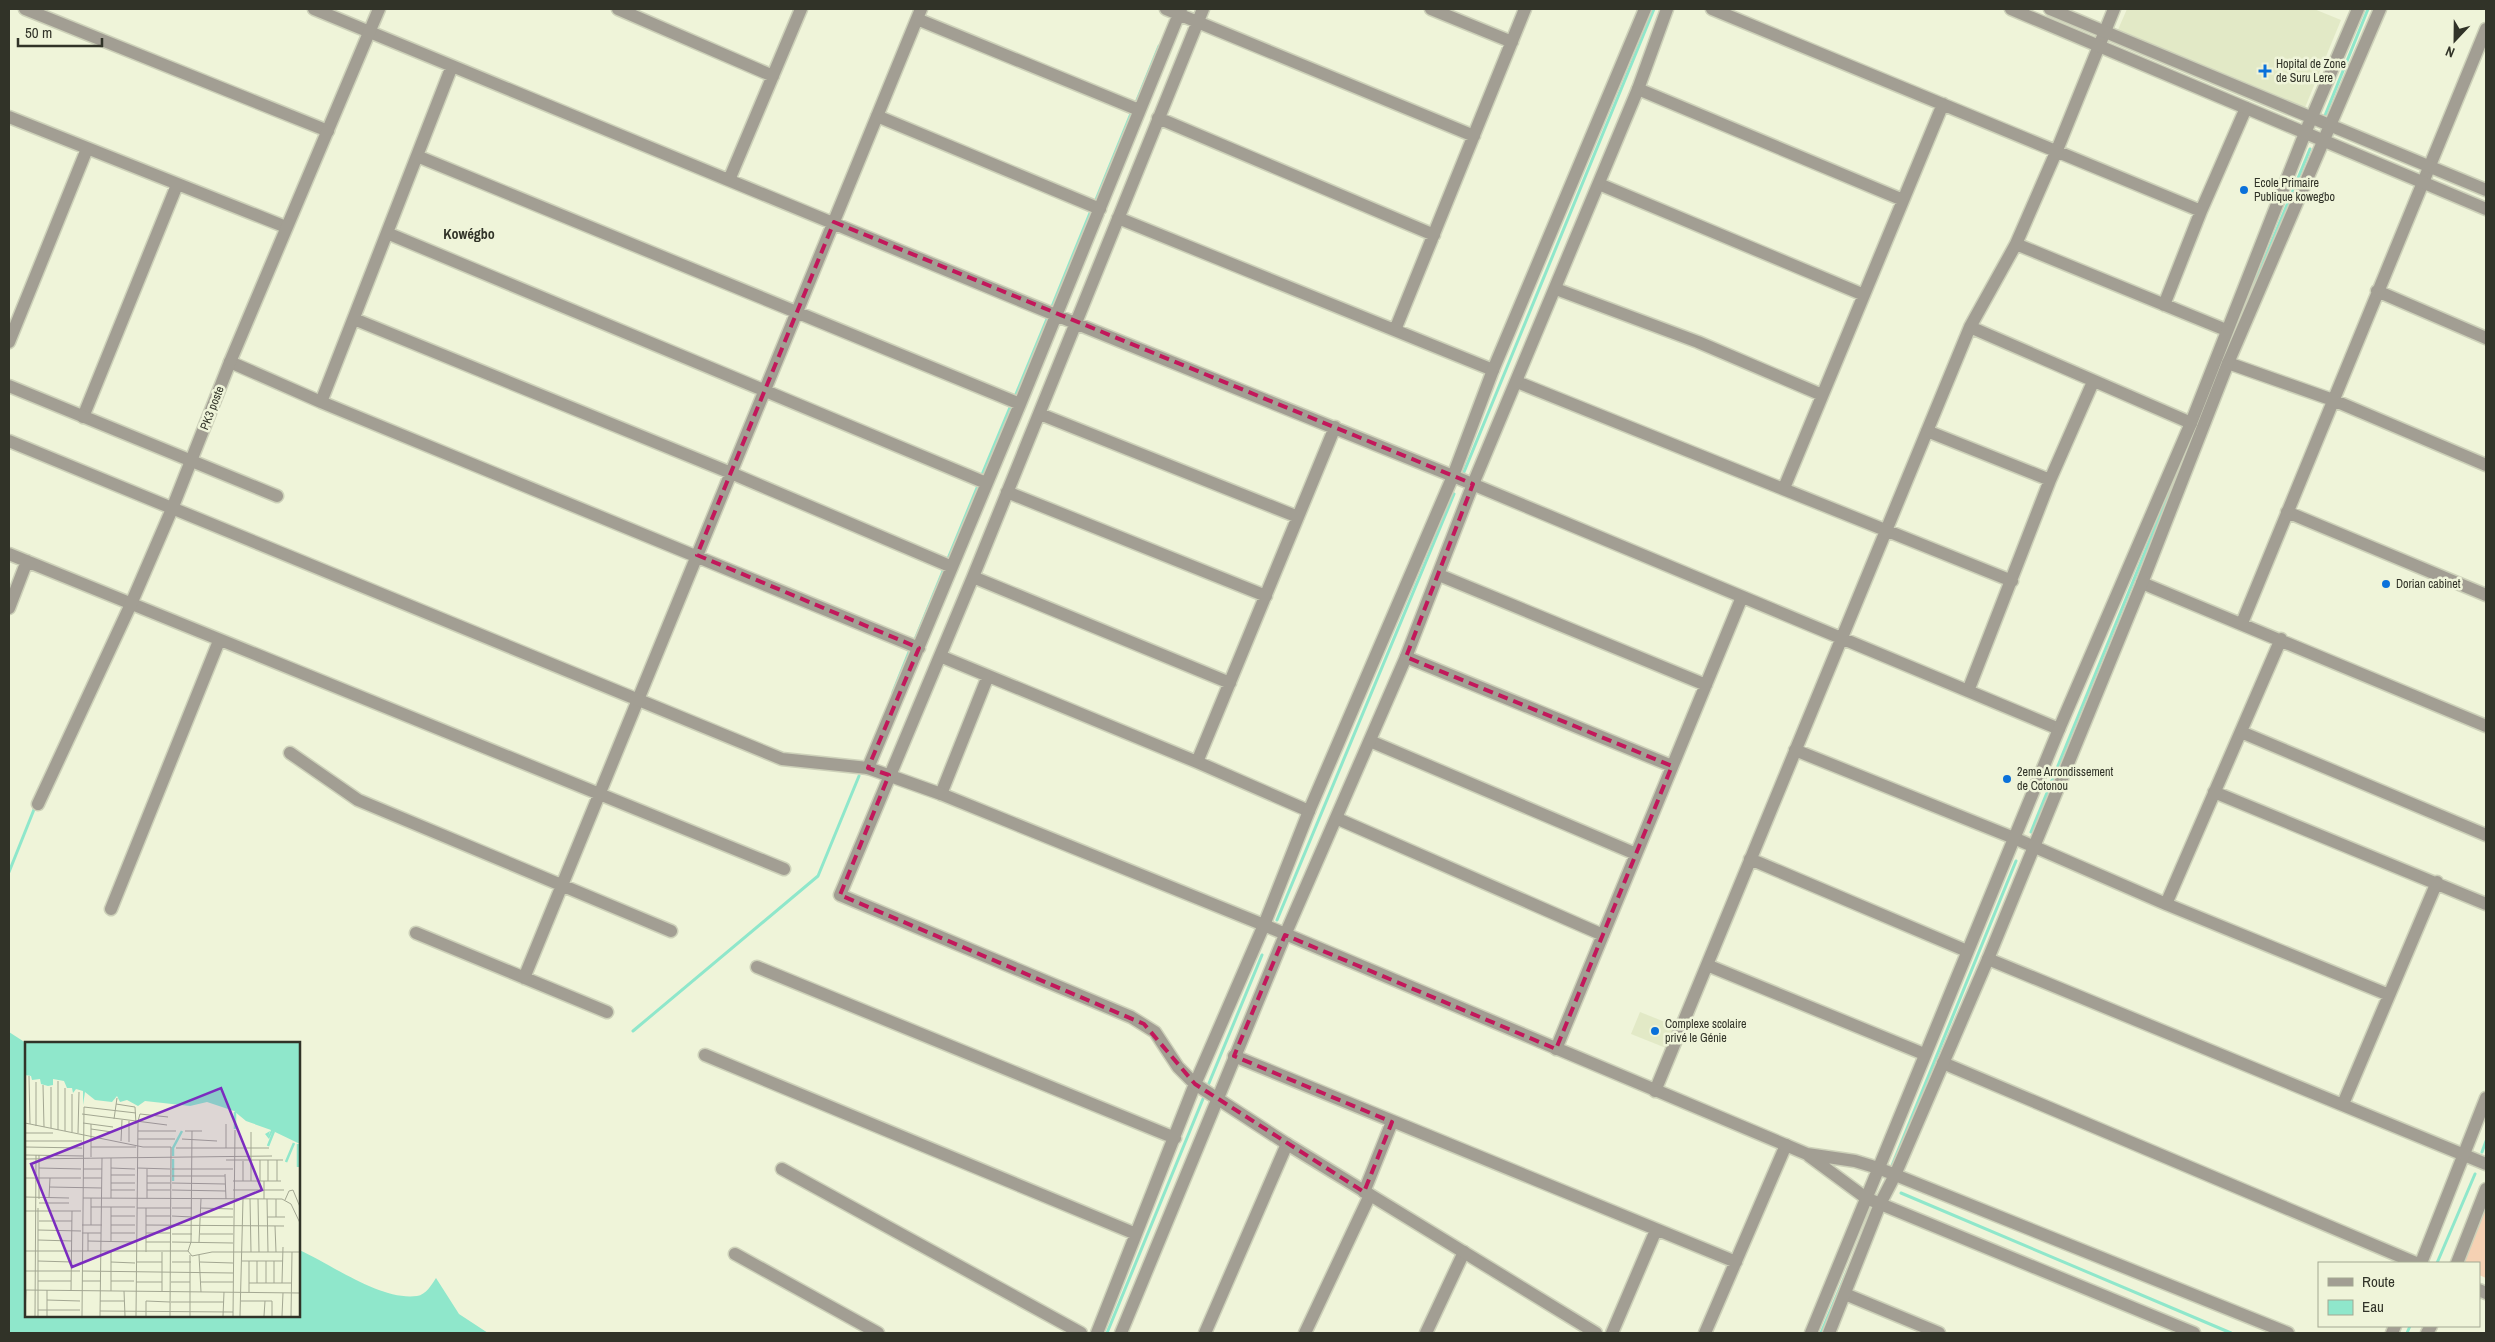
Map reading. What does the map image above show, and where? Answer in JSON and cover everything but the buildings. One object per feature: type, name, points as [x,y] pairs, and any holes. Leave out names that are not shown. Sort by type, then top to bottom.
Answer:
[{"type":"street","points":[[25,9],[328,131]]},
{"type":"street","points":[[314,9],[1075,323],[1335,427],[2059,729]]},
{"type":"street","name":"PK3 poste","points":[[38,804],[131,604],[192,461],[230,362],[286,227],[379,9]]},
{"type":"street","points":[[618,9],[773,76]]},
{"type":"street","points":[[729,180],[801,9]]},
{"type":"street","points":[[1166,9],[1179,11],[1198,22],[1474,136]]},
{"type":"street","points":[[1203,9],[1075,323],[1040,414],[840,895],[1138,1021],[1154,1032],[1178,1066],[1195,1084],[1287,1144],[1596,1333]]},
{"type":"street","points":[[1431,9],[1512,42]]},
{"type":"street","points":[[1395,330],[1525,9]]},
{"type":"street","points":[[1096,1333],[1195,1084],[1264,925],[1309,811],[1453,476],[1493,370],[1645,9]]},
{"type":"street","points":[[1121,1333],[1234,1056],[1285,935],[1338,819],[1440,576],[1473,484],[1638,89],[1667,9]]},
{"type":"street","points":[[1712,9],[2058,150],[2201,211]]},
{"type":"street","points":[[2011,9],[2486,210]]},
{"type":"street","points":[[2050,9],[2486,190]]},
{"type":"street","points":[[1655,1091],[1970,327],[2016,244],[2058,150],[2114,9]]},
{"type":"street","points":[[1811,1333],[2059,729],[2191,423],[2305,132],[2358,9]]},
{"type":"street","points":[[1829,1333],[1880,1204],[1895,1174],[1988,958],[2142,583],[2228,363],[2380,9]]},
{"type":"street","points":[[868,768],[1020,404],[1179,11]]},
{"type":"street","points":[[524,978],[919,14],[1139,110]]},
{"type":"street","points":[[2242,623],[2422,182],[2481,54],[2486,29]]},
{"type":"street","points":[[322,402],[452,66]]},
{"type":"street","points":[[1638,89],[1903,200]]},
{"type":"street","points":[[1784,488],[1943,104]]},
{"type":"street","points":[[2164,305],[2201,211],[2246,108]]},
{"type":"street","points":[[877,116],[1100,209]]},
{"type":"street","points":[[9,117],[286,227]]},
{"type":"street","points":[[1158,118],[1434,235]]},
{"type":"street","points":[[1132,125],[1153,134]]},
{"type":"street","points":[[9,342],[87,149]]},
{"type":"street","points":[[418,156],[1020,404]]},
{"type":"street","points":[[1599,184],[1864,295]]},
{"type":"street","points":[[82,417],[177,185]]},
{"type":"street","points":[[1118,218],[1493,370]]},
{"type":"street","points":[[387,234],[986,483]]},
{"type":"street","points":[[2016,244],[2226,330]]},
{"type":"street","points":[[1556,289],[1698,342],[1822,395]]},
{"type":"street","points":[[2377,291],[2486,338]]},
{"type":"street","points":[[354,319],[731,473],[952,567]]},
{"type":"street","points":[[1970,327],[2191,423]]},
{"type":"street","points":[[230,362],[322,402],[919,648]]},
{"type":"street","points":[[2228,363],[2333,400],[2486,466]]},
{"type":"street","points":[[1517,382],[2012,581]]},
{"type":"street","points":[[1968,691],[2050,480],[2093,382]]},
{"type":"street","points":[[9,386],[277,496]]},
{"type":"street","points":[[1040,414],[1298,517]]},
{"type":"street","points":[[1197,762],[1335,427]]},
{"type":"street","points":[[1927,431],[2050,480]]},
{"type":"street","points":[[9,441],[782,759],[868,768],[889,775],[941,794],[1264,925],[1807,1154],[1866,1198],[2194,1333]]},
{"type":"street","points":[[1007,492],[1266,596]]},
{"type":"street","points":[[2287,512],[2486,595]]},
{"type":"street","points":[[9,554],[219,641],[784,869]]},
{"type":"street","points":[[9,608],[27,561]]},
{"type":"street","points":[[1440,576],[1706,685]]},
{"type":"street","points":[[973,577],[1230,683]]},
{"type":"street","points":[[2142,583],[2281,639],[2486,726]]},
{"type":"street","points":[[1556,1049],[1742,597]]},
{"type":"street","points":[[2166,904],[2281,639]]},
{"type":"street","points":[[111,909],[219,641]]},
{"type":"street","points":[[940,656],[1197,762],[1309,811]]},
{"type":"street","points":[[1406,657],[1672,766]]},
{"type":"street","points":[[941,794],[988,676]]},
{"type":"street","points":[[2241,732],[2486,835]]},
{"type":"street","points":[[1370,741],[1636,854]]},
{"type":"street","points":[[1796,750],[2014,838],[2166,904],[2389,995]]},
{"type":"street","points":[[290,753],[358,800],[671,931]]},
{"type":"street","points":[[2214,792],[2437,882],[2486,904]]},
{"type":"street","points":[[1338,819],[1603,934]]},
{"type":"street","points":[[1750,859],[1968,951]]},
{"type":"street","points":[[2343,1104],[2437,882]]},
{"type":"street","points":[[416,933],[607,1012]]},
{"type":"street","points":[[1988,958],[2486,1164]]},
{"type":"street","points":[[1707,965],[1924,1054]]},
{"type":"street","points":[[758,967],[1175,1138]]},
{"type":"street","points":[[705,1055],[1136,1234]]},
{"type":"street","points":[[1234,1056],[1736,1262]]},
{"type":"street","points":[[1943,1063],[2414,1262]]},
{"type":"street","points":[[2421,1262],[2486,1098]]},
{"type":"street","points":[[1305,1333],[1367,1193],[1392,1122]]},
{"type":"street","points":[[1205,1333],[1287,1144]]},
{"type":"street","points":[[1705,1333],[1786,1145]]},
{"type":"street","points":[[1807,1154],[1855,1161],[1895,1174],[2288,1333]]},
{"type":"street","points":[[782,1169],[1081,1333]]},
{"type":"street","points":[[2457,1262],[2486,1189]]},
{"type":"street","points":[[1612,1333],[1656,1230]]},
{"type":"street","points":[[1426,1333],[1464,1252]]},
{"type":"street","points":[[735,1254],[878,1333]]},
{"type":"street","points":[[1845,1294],[1939,1333]]},
{"type":"highlighted area","points":[[834,222],[1473,484],[1406,657],[1672,766],[1556,1049],[1285,935],[1234,1056],[1392,1122],[1364,1192],[1195,1084],[1144,1024],[840,895],[889,775],[868,768],[919,648],[697,555]]},
{"type":"shaded area","name":"Hopital de Zone de Suru Lere","points":[[2127,9],[2314,9],[2341,20],[2304,110],[2117,32]]},
{"type":"shaded area","name":"Complexe scolaire privé le Génie","points":[[1640,1012],[1680,1028],[1671,1050],[1631,1034]]},
{"type":"shaded area","points":[[2486,1203],[2486,1278],[2480,1275],[2480,1262],[2461,1262]]},
{"type":"water","points":[[9,1032],[25,1042],[25,1317],[300,1317],[300,1250],[357,1280],[388,1293],[417,1296],[423,1294],[436,1278],[459,1314],[488,1333],[9,1333]]},
{"type":"waterway","points":[[1464,472],[1654,9]]},
{"type":"waterway","points":[[2324,118],[2368,9]]},
{"type":"waterway","points":[[1135,105],[1159,46]]},
{"type":"waterway","points":[[1095,202],[1132,111]]},
{"type":"waterway","points":[[2238,324],[2310,149]]},
{"type":"waterway","points":[[1051,309],[1092,208]]},
{"type":"waterway","points":[[1014,399],[1049,314]]},
{"type":"waterway","points":[[981,477],[1011,405]]},
{"type":"waterway","points":[[2031,832],[2194,432]]},
{"type":"waterway","points":[[947,561],[979,483]]},
{"type":"waterway","points":[[1277,920],[1454,494]]},
{"type":"waterway","points":[[914,642],[945,566]]},
{"type":"waterway","points":[[893,692],[911,647]]},
{"type":"waterway","points":[[633,1031],[818,876],[859,776]]},
{"type":"waterway","points":[[9,872],[35,807]]},
{"type":"waterway","points":[[1891,1168],[2016,861]]},
{"type":"waterway","points":[[1207,1088],[1262,955]]},
{"type":"waterway","points":[[1107,1333],[1205,1094]]},
{"type":"waterway","points":[[2482,1152],[2486,1141]]},
{"type":"waterway","points":[[2437,1262],[2475,1174]]},
{"type":"waterway","points":[[1901,1193],[2231,1333]]},
{"type":"waterway","points":[[1821,1333],[1848,1269]]},
{"type":"waterway","points":[[2407,1333],[2410,1327]]},
{"type":"place","name":"Hopital de Zone de Suru Lere","points":[[2265,71]]},
{"type":"place","name":"Ecole Primaire Publique kowegbo","points":[[2244,190]]},
{"type":"place","name":"Dorian cabinet","points":[[2386,584]]},
{"type":"place","name":"2eme Arrondissement de Cotonou","points":[[2007,779]]},
{"type":"place","name":"Complexe scolaire privé le Génie","points":[[1655,1031]]},
{"type":"district","name":"Kowégbo","points":[[469,234]]}]
